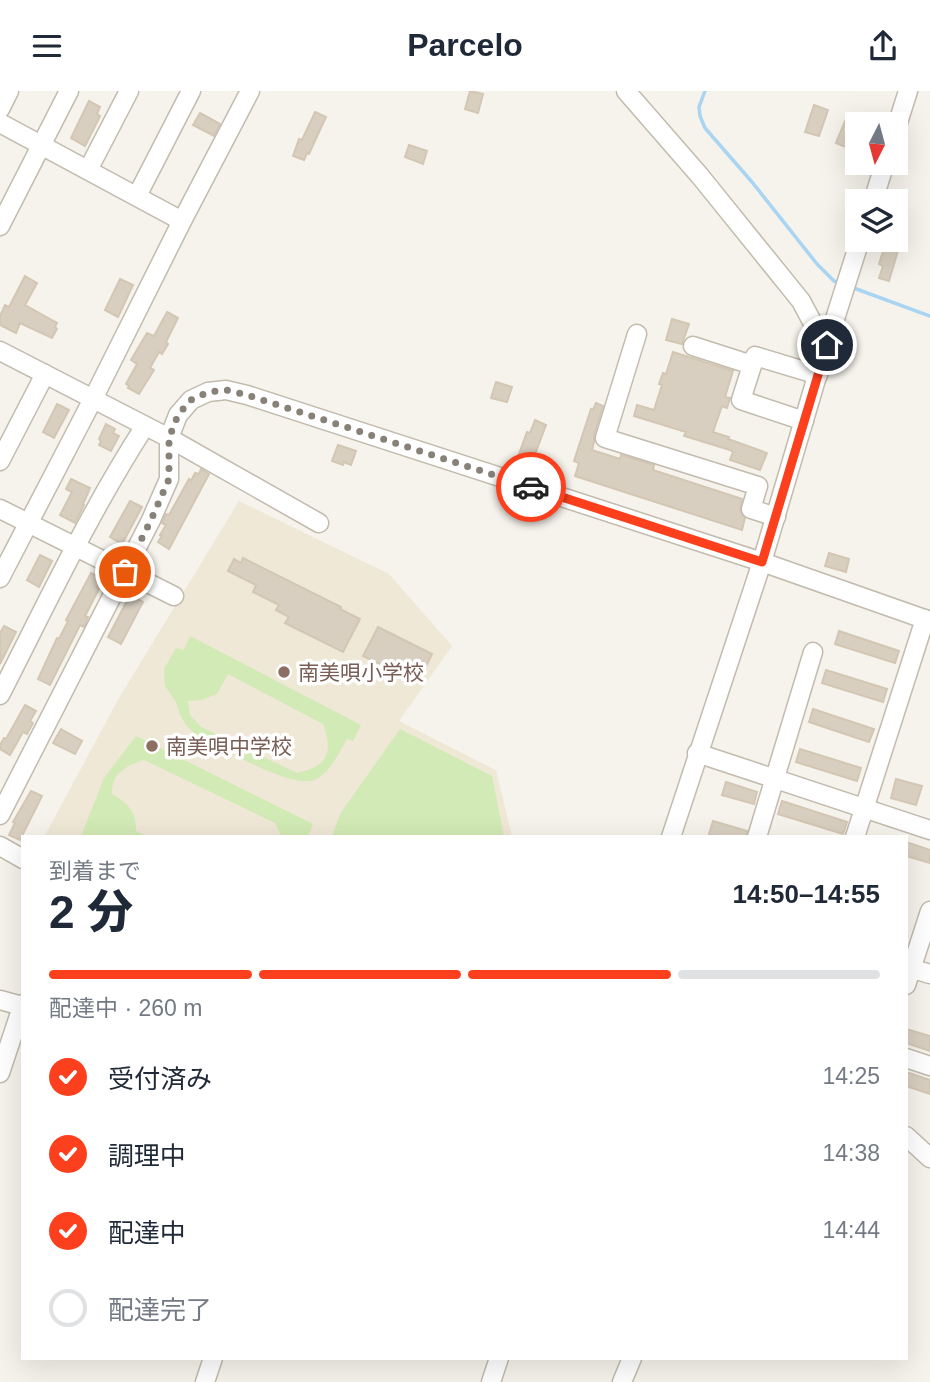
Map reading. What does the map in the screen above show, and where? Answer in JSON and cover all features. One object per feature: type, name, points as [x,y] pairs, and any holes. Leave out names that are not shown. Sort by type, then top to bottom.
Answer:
[{"type":"street","points":[[0,109],[9,91]]},
{"type":"street","points":[[0,226],[69,91]]},
{"type":"street","points":[[88,170],[129,91]]},
{"type":"street","points":[[137,197],[191,91]]},
{"type":"street","points":[[0,578],[250,91]]},
{"type":"street","points":[[625,91],[700,176],[802,301],[821,345],[819,371]]},
{"type":"street","points":[[901,112],[908,91]]},
{"type":"street","points":[[0,123],[183,221]]},
{"type":"street","points":[[672,835],[762,562],[856,252]]},
{"type":"street","points":[[637,334],[605,437],[758,485],[751,509],[776,517]]},
{"type":"street","points":[[693,346],[752,365]]},
{"type":"street","points":[[0,351],[169,438],[319,523]]},
{"type":"street","points":[[804,421],[741,400],[755,356],[819,371]]},
{"type":"street","points":[[0,461],[45,374]]},
{"type":"street","points":[[0,815],[151,520],[169,479],[169,438],[178,415],[191,400],[208,392],[226,390],[762,562],[928,620],[856,835]]},
{"type":"street","points":[[0,695],[75,548],[123,460],[145,426]]},
{"type":"street","points":[[0,509],[174,597]]},
{"type":"street","points":[[758,835],[813,652]]},
{"type":"street","points":[[697,753],[930,830]]},
{"type":"street","points":[[0,846],[21,858]]},
{"type":"street","points":[[930,911],[908,973],[930,974]]},
{"type":"street","points":[[0,1000],[21,1005]]},
{"type":"street","points":[[0,1073],[21,1008]]},
{"type":"street","points":[[908,1059],[930,1066]]},
{"type":"street","points":[[908,1138],[930,1158]]},
{"type":"street","points":[[205,1382],[212,1360]]},
{"type":"street","points":[[491,1382],[498,1360]]},
{"type":"street","points":[[622,1382],[631,1360]]},
{"type":"shaded area","name":"南美唄小学校","points":[[239,501],[389,574],[452,646],[399,721],[496,770],[512,835],[45,835],[119,698]]},
{"type":"green space","points":[[190,636],[361,725],[353,741],[347,739],[334,762],[320,777],[303,781],[272,773],[195,734],[186,725],[165,686],[164,669],[176,648],[184,650]],"holes":[[[228,674],[323,724],[328,743],[325,757],[315,766],[297,773],[201,727],[190,715],[188,701],[217,694]]]},
{"type":"green space","points":[[400,729],[492,776],[504,835],[332,835],[340,814]]},
{"type":"green space","points":[[136,736],[313,824],[308,835],[281,835],[275,823],[144,760],[121,771],[114,781],[112,794],[130,809],[136,831],[145,835],[81,835],[104,778]]},
{"type":"building","points":[[470,91],[483,94],[478,113],[465,109]]},
{"type":"building","points":[[89,101],[100,107],[97,114],[100,116],[85,146],[71,138]]},
{"type":"building","points":[[814,105],[828,110],[819,136],[805,132]]},
{"type":"building","points":[[315,112],[326,117],[304,160],[293,156],[299,139],[302,140]]},
{"type":"building","points":[[200,113],[220,124],[214,136],[193,125]]},
{"type":"building","points":[[845,121],[845,147],[836,143]]},
{"type":"building","points":[[409,145],[427,151],[423,164],[405,157]]},
{"type":"building","points":[[883,252],[898,252],[889,281],[879,278],[883,266],[879,264]]},
{"type":"building","points":[[25,276],[37,283],[25,305],[57,323],[52,338],[20,323],[16,333],[0,325],[0,316],[5,305],[9,307]]},
{"type":"building","points":[[120,279],[133,285],[118,317],[105,310]]},
{"type":"building","points":[[167,312],[178,318],[166,342],[168,344],[162,354],[159,352],[150,368],[154,370],[139,394],[126,384],[137,364],[131,360],[147,333],[154,336]]},
{"type":"building","points":[[672,319],[689,324],[682,344],[666,340]]},
{"type":"building","points":[[673,352],[733,371],[725,397],[730,398],[727,408],[722,406],[713,432],[767,453],[760,470],[730,460],[733,452],[730,450],[684,436],[686,432],[634,416],[637,405],[654,410],[662,385],[659,384],[663,373],[666,374]]},
{"type":"building","points":[[496,382],[512,387],[507,402],[491,398]]},
{"type":"building","points":[[596,403],[603,406],[592,450],[620,459],[621,455],[654,465],[653,470],[742,499],[740,511],[745,518],[742,530],[575,476],[579,463],[574,461],[591,409],[593,410]]},
{"type":"building","points":[[57,404],[69,410],[54,438],[43,432]]},
{"type":"building","points":[[535,420],[546,425],[529,470],[515,465],[527,432],[530,433]]},
{"type":"building","points":[[106,424],[115,429],[113,433],[119,436],[111,451],[99,445]]},
{"type":"building","points":[[338,445],[356,451],[351,465],[332,461]]},
{"type":"building","points":[[201,469],[209,474],[169,549],[158,542],[166,525],[162,523],[189,479],[191,481]]},
{"type":"building","points":[[71,479],[90,488],[75,523],[60,515],[72,492],[66,489]]},
{"type":"building","points":[[130,501],[142,507],[122,544],[110,537]]},
{"type":"building","points":[[829,553],[849,559],[846,572],[825,566]]},
{"type":"building","points":[[40,555],[52,561],[39,587],[27,580]]},
{"type":"building","points":[[243,558],[360,619],[343,652],[285,623],[289,617],[276,610],[279,605],[253,592],[256,585],[228,571],[234,559],[241,563]]},
{"type":"building","points":[[91,573],[102,579],[97,587],[99,589],[85,616],[88,617],[84,627],[80,625],[50,685],[38,679]]},
{"type":"building","points":[[130,595],[143,602],[121,644],[108,637]]},
{"type":"building","points":[[4,626],[16,632],[0,664],[0,633]]},
{"type":"building","points":[[378,627],[432,654],[418,683],[363,656]]},
{"type":"building","points":[[839,631],[899,651],[895,663],[835,644]]},
{"type":"building","points":[[826,670],[887,689],[883,702],[822,683]]},
{"type":"building","points":[[25,705],[36,711],[30,721],[33,723],[27,734],[23,732],[10,755],[0,749],[0,745]]},
{"type":"building","points":[[813,709],[874,729],[869,742],[809,722]]},
{"type":"building","points":[[61,729],[82,741],[75,754],[53,743]]},
{"type":"building","points":[[800,749],[861,768],[857,781],[796,762]]},
{"type":"building","points":[[896,779],[922,786],[916,805],[891,798]]},
{"type":"building","points":[[726,782],[757,792],[754,804],[722,795]]},
{"type":"building","points":[[31,791],[42,796],[20,840],[9,835],[15,823],[13,822]]},
{"type":"building","points":[[782,801],[847,822],[843,834],[778,814]]},
{"type":"building","points":[[713,821],[747,831],[746,835],[709,834]]},
{"type":"building","points":[[908,843],[930,850],[930,863],[908,857]]},
{"type":"building","points":[[908,1030],[930,1036],[930,1051],[908,1044]]},
{"type":"building","points":[[908,1073],[930,1080],[930,1094],[908,1087]]},
{"type":"waterway","points":[[705,91],[699,107],[705,128],[817,264],[834,281],[840,283]]},
{"type":"waterway","points":[[851,287],[930,316]]},
{"type":"way so far","points":[[125,572],[169,479],[169,438],[178,415],[191,400],[208,392],[226,390],[247,395],[531,487]]},
{"type":"place","name":"南美唄小学校","points":[[284,672]]},
{"type":"place","name":"南美唄中学校","points":[[152,746]]},
{"type":"route","points":[[531,487],[762,562],[827,345]]}]
